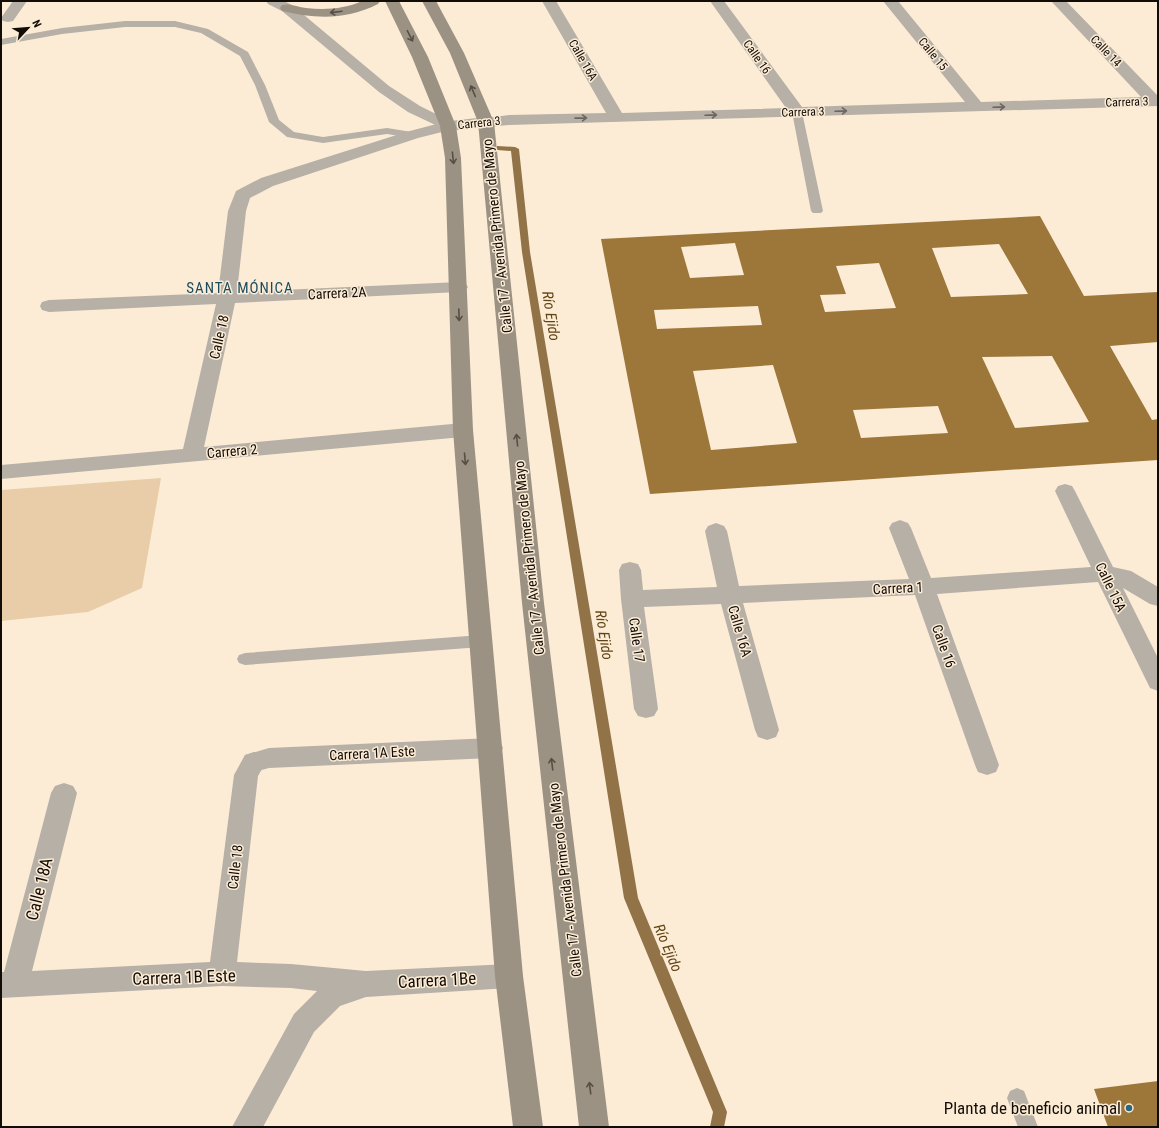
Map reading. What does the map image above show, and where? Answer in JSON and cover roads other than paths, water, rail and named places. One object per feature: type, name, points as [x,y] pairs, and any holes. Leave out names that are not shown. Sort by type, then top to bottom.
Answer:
[{"type":"main road","points":[[277,3],[300,12],[331,13],[360,7],[373,1]]},
{"type":"main road","points":[[392,1],[420,57],[448,126],[453,158],[463,430],[491,748],[509,976],[528,1127]]},
{"type":"main road","name":"Calle 17 - Avenida Primero de Mayo","points":[[429,1],[457,53],[486,122],[533,603],[594,1127]]},
{"type":"street","points":[[8,18],[20,1]]},
{"type":"street","name":"Calle 16A","points":[[549,1],[617,118]]},
{"type":"street","name":"Calle 16","points":[[718,1],[796,112]]},
{"type":"street","name":"Calle 15","points":[[890,1],[977,107]]},
{"type":"street","name":"Calle 14","points":[[1058,1],[1156,101]]},
{"type":"street","name":"Carrera 3","points":[[277,3],[384,89],[414,109],[448,126]]},
{"type":"street","name":"Carrera 3","points":[[242,195],[267,182],[412,135],[448,126],[486,122],[509,120],[1156,101]]},
{"type":"street","name":"Calle 18","points":[[192,455],[228,298],[236,211],[242,195]]},
{"type":"street","name":"Carrera 2A","points":[[48,306],[458,287]]},
{"type":"street","name":"Carrera 2","points":[[1,473],[463,430]]},
{"type":"street","name":"Calle 15A","points":[[1065,491],[1158,682]]},
{"type":"street","name":"Calle 16","points":[[900,528],[923,587],[987,765]]},
{"type":"street","name":"Calle 16A","points":[[716,531],[730,596],[767,730]]},
{"type":"street","name":"Calle 17","points":[[630,570],[632,599],[646,709]]},
{"type":"street","name":"Carrera 1","points":[[632,599],[923,587],[1105,574],[1123,577],[1158,598]]},
{"type":"street","name":"Carrera 1A Este","points":[[254,762],[269,758],[491,748]]},
{"type":"street","name":"Calle 18","points":[[222,974],[246,775],[254,762]]},
{"type":"street","name":"Calle 18A","points":[[8,984],[64,793]]},
{"type":"street","name":"Carrera 1B Este","points":[[8,984],[222,974],[291,976],[366,984]]},
{"type":"street","name":"Carrera 1Be","points":[[366,984],[509,976]]},
{"type":"street","points":[[247,1127],[304,1024],[330,997],[366,984]]},
{"type":"lane","points":[[1,42],[62,31],[125,24],[175,24],[204,31],[244,54],[260,85],[274,122],[291,135],[322,140],[387,131],[412,135]]},
{"type":"lane","points":[[796,112],[817,211]]},
{"type":"lane","points":[[245,659],[481,641]]},
{"type":"lane","points":[[1017,1098],[1028,1127]]},
{"type":"waterway","name":"Río Ejido","points":[[500,148],[515,149],[526,252],[631,898],[720,1112],[717,1127]]},
{"type":"place","name":"Planta de beneficio animal","points":[[1129,1108]]},
{"type":"district","name":"SANTA MÓNICA","points":[[240,288]]}]
